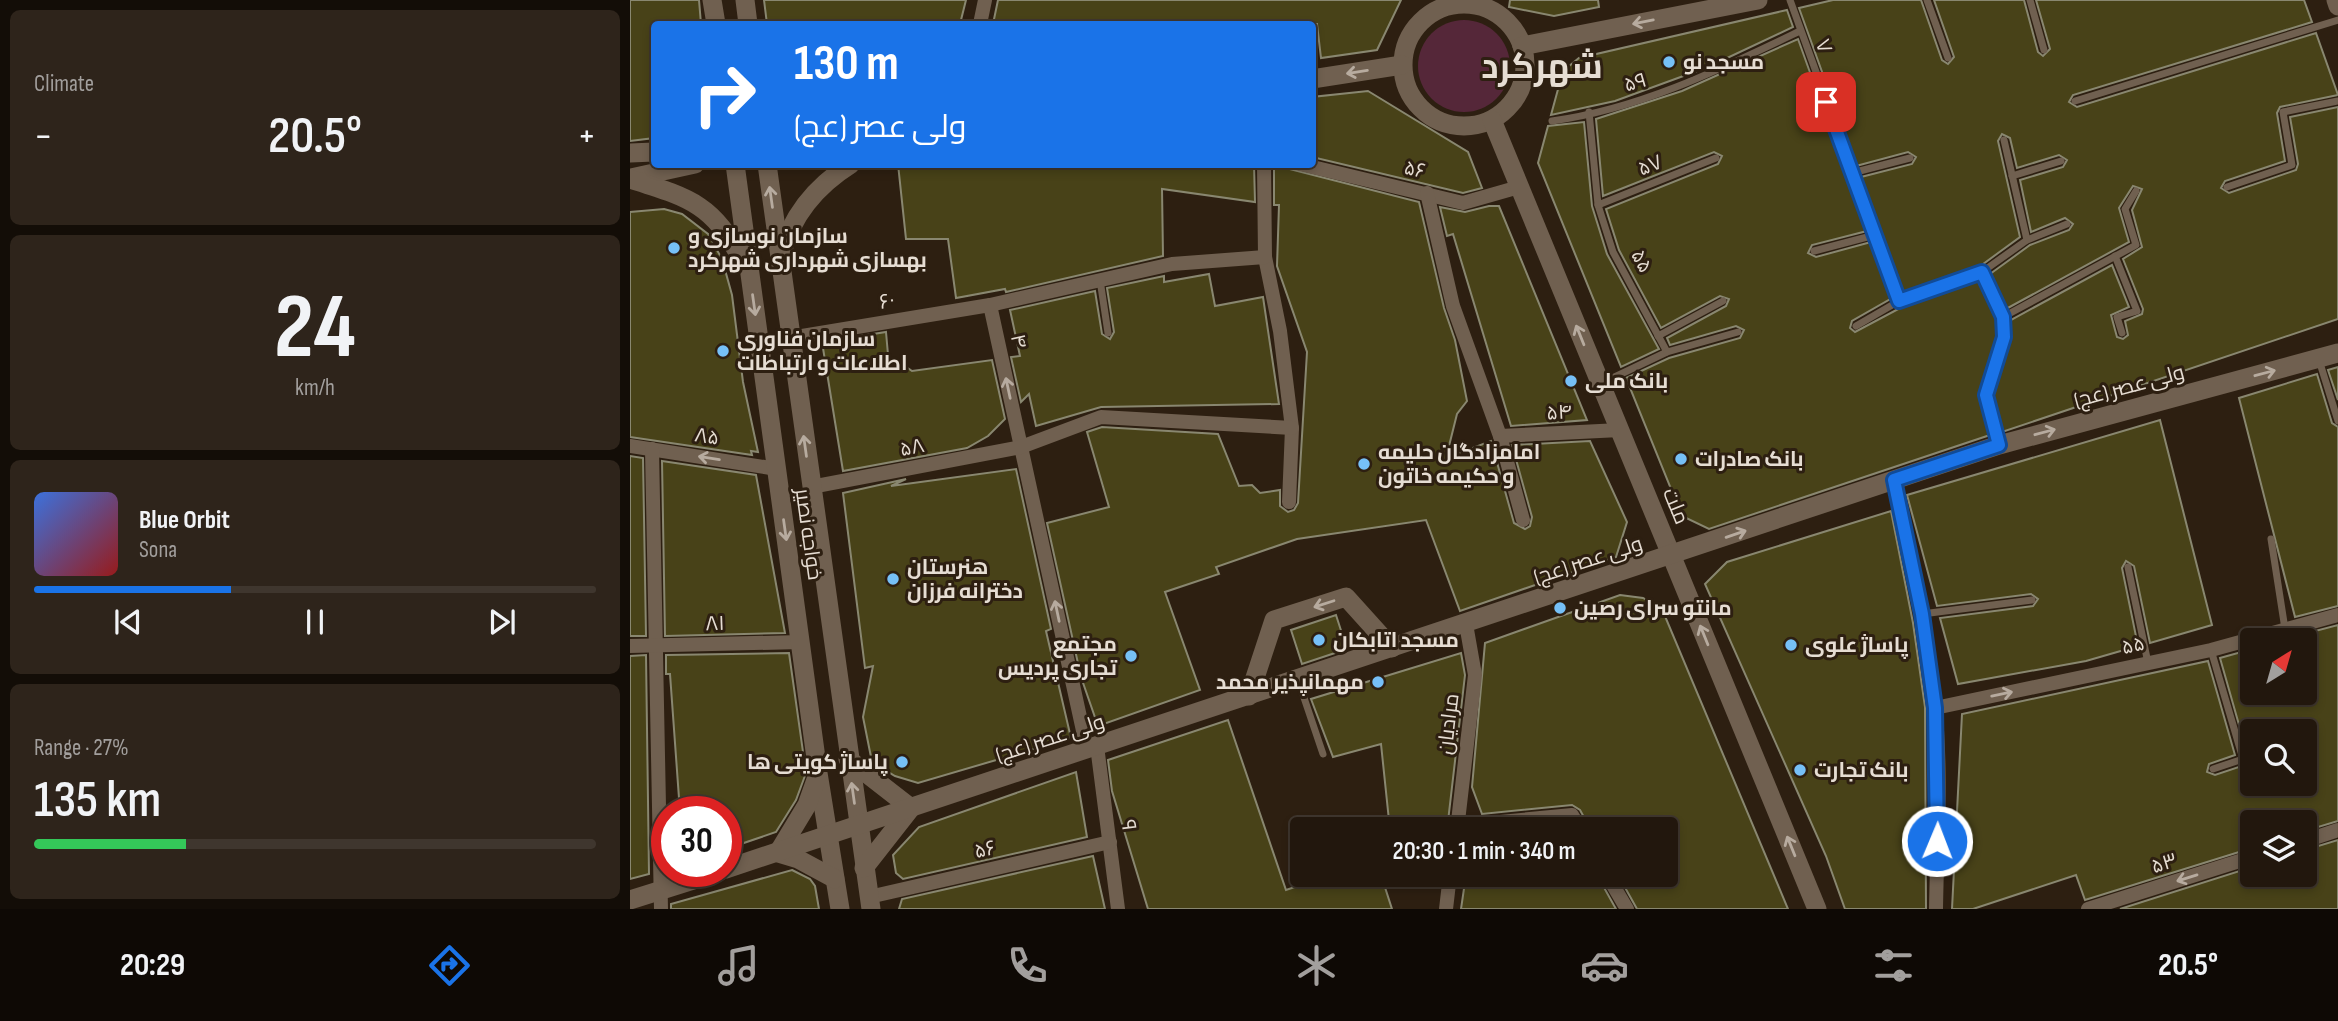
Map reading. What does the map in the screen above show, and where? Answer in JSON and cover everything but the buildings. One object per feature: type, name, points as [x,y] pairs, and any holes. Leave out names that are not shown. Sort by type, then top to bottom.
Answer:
[{"type":"main road","points":[[712,0],[716,21]]},
{"type":"main road","points":[[745,0],[748,21]]},
{"type":"main road","points":[[1522,46],[1690,7],[1753,0]]},
{"type":"main road","points":[[2336,0],[2338,6]]},
{"type":"main road","points":[[1444,3],[1483,7],[1507,22],[1522,46],[1524,80],[1506,110],[1492,120],[1461,126],[1432,118],[1411,95],[1402,65],[1404,50],[1415,29],[1444,3]]},
{"type":"main road","points":[[1316,78],[1402,65]]},
{"type":"main road","name":"ملت","points":[[1492,120],[1817,909]]},
{"type":"main road","points":[[630,153],[651,152]]},
{"type":"main road","points":[[630,179],[678,168]]},
{"type":"main road","name":"خواجه نصیر","points":[[736,168],[818,773],[840,909]]},
{"type":"main road","name":"خواجه نصیر","points":[[768,168],[857,828],[870,903]]},
{"type":"main road","points":[[780,260],[785,240],[804,205],[845,168]]},
{"type":"main road","points":[[630,179],[692,201],[724,226],[750,278]]},
{"type":"main road","name":"ولی عصر (عج)","points":[[742,864],[857,828],[1999,445],[2338,353]]},
{"type":"main road","points":[[1249,696],[1274,620],[1346,597],[1392,648]]},
{"type":"main road","points":[[814,735],[827,745],[838,743],[845,734]]},
{"type":"main road","points":[[848,759],[911,808],[864,868]]},
{"type":"main road","points":[[818,773],[807,805],[778,853],[798,859],[835,879]]},
{"type":"main road","points":[[630,900],[660,900],[687,887]]},
{"type":"street","points":[[981,21],[985,0]]},
{"type":"street","points":[[1264,168],[1265,257],[1280,331],[1292,428],[1289,502]]},
{"type":"street","name":"۵۶","points":[[1316,168],[1464,203],[1519,187]]},
{"type":"street","points":[[1427,193],[1453,306],[1500,436],[1523,520]]},
{"type":"street","points":[[990,305],[1172,264],[1265,257]]},
{"type":"street","name":"۶۰","points":[[790,338],[990,305]]},
{"type":"street","name":"۴","points":[[990,305],[1092,747]]},
{"type":"street","name":"۵۸","points":[[811,487],[1021,447],[1101,417],[1292,428]]},
{"type":"street","name":"۵۴","points":[[1500,436],[1620,430]]},
{"type":"street","name":"۸۵","points":[[630,446],[776,469]]},
{"type":"street","points":[[652,449],[658,646],[660,900]]},
{"type":"street","points":[[1894,480],[1922,614],[1935,708],[1936,909]]},
{"type":"street","name":"۵۵","points":[[2290,628],[2338,615]]},
{"type":"street","name":"مرادیان","points":[[1458,817],[1475,675],[1466,624]]},
{"type":"street","name":"۸۱","points":[[630,646],[801,642]]},
{"type":"street","name":"۵۵","points":[[1935,708],[2240,642]]},
{"type":"street","name":"۹","points":[[1092,747],[1110,842],[1118,909]]},
{"type":"street","points":[[1554,817],[1573,817]]},
{"type":"street","points":[[2317,837],[2338,830]]},
{"type":"street","name":"۵۶","points":[[870,903],[1110,842]]},
{"type":"street","name":"۵۳","points":[[2088,909],[2240,861]]},
{"type":"street","points":[[1446,909],[1449,887]]},
{"type":"street","points":[[1614,887],[1627,909]]},
{"type":"lane","name":"۷","points":[[1790,0],[1899,301]]},
{"type":"lane","points":[[1927,0],[1948,58]]},
{"type":"lane","points":[[2030,0],[2044,50]]},
{"type":"lane","points":[[2075,101],[2338,20]]},
{"type":"lane","name":"۵۹","points":[[1552,121],[1650,97],[1717,71],[1800,31]]},
{"type":"lane","points":[[2227,187],[2292,165],[2283,112],[2338,101]]},
{"type":"lane","name":"۵۵","points":[[1589,112],[1598,205],[1613,252],[1667,352]]},
{"type":"lane","points":[[2004,140],[2027,240]]},
{"type":"lane","name":"۵۷","points":[[1598,205],[1716,158]]},
{"type":"lane","points":[[1852,173],[1910,158]]},
{"type":"lane","points":[[2012,176],[2061,161]]},
{"type":"lane","points":[[2003,317],[2136,245],[2126,209],[2136,191]]},
{"type":"lane","points":[[1856,326],[1899,301],[1982,272],[2027,240],[2067,224]]},
{"type":"lane","points":[[1814,251],[1875,236]]},
{"type":"lane","points":[[2115,256],[2137,311],[2118,317],[2122,333]]},
{"type":"lane","points":[[1982,272],[2003,317],[2004,337],[1986,395],[1999,445]]},
{"type":"lane","points":[[1100,280],[1108,333]]},
{"type":"lane","points":[[1658,336],[1723,301]]},
{"type":"lane","points":[[1600,384],[1667,352],[1738,332]]},
{"type":"lane","points":[[2319,359],[2338,421]]},
{"type":"lane","points":[[2271,539],[2286,628]]},
{"type":"lane","points":[[2128,567],[2148,663]]},
{"type":"lane","points":[[1922,614],[2032,600]]},
{"type":"lane","points":[[2211,650],[2244,759],[2213,769]]},
{"type":"lane","points":[[1298,680],[1323,754]]},
{"type":"shaded area","points":[[1464,20],[1482,23],[1497,33],[1507,48],[1510,66],[1507,84],[1497,99],[1482,109],[1464,112],[1446,109],[1431,99],[1421,84],[1418,66],[1421,48],[1431,33],[1446,23]]},
{"type":"place","name":"مسجد نو","points":[[1669,62]]},
{"type":"place","name":"سازمان نوسازی و بهسازی شهرداری شهرکرد","points":[[674,248]]},
{"type":"place","name":"سازمان فناوری اطلاعات و ارتباطات","points":[[723,351]]},
{"type":"place","name":"بانک ملی","points":[[1571,381]]},
{"type":"place","name":"بانک صادرات","points":[[1681,459]]},
{"type":"place","name":"امامزادگان حلیمه و حکیمه خاتون","points":[[1364,464]]},
{"type":"place","name":"هنرستان دخترانه فرزان","points":[[893,579]]},
{"type":"place","name":"مانتو سرای رصین","points":[[1560,608]]},
{"type":"place","name":"مسجد اتابکان","points":[[1319,640]]},
{"type":"place","name":"پاساژ علوی","points":[[1791,645]]},
{"type":"place","name":"مجتمع تجاری پردیس","points":[[1131,656]]},
{"type":"place","name":"مهمانپذیر محمد","points":[[1378,682]]},
{"type":"place","name":"پاساژ کویتی ها","points":[[902,762]]},
{"type":"place","name":"بانک تجارت","points":[[1800,770]]},
{"type":"district","name":"شهرکرد","points":[[1542,66]]},
{"type":"route","points":[[1826,102],[1899,301],[1982,272],[2003,317],[2004,337],[1986,395],[1999,445],[1894,480],[1922,614],[1935,708],[1937,841]]}]
